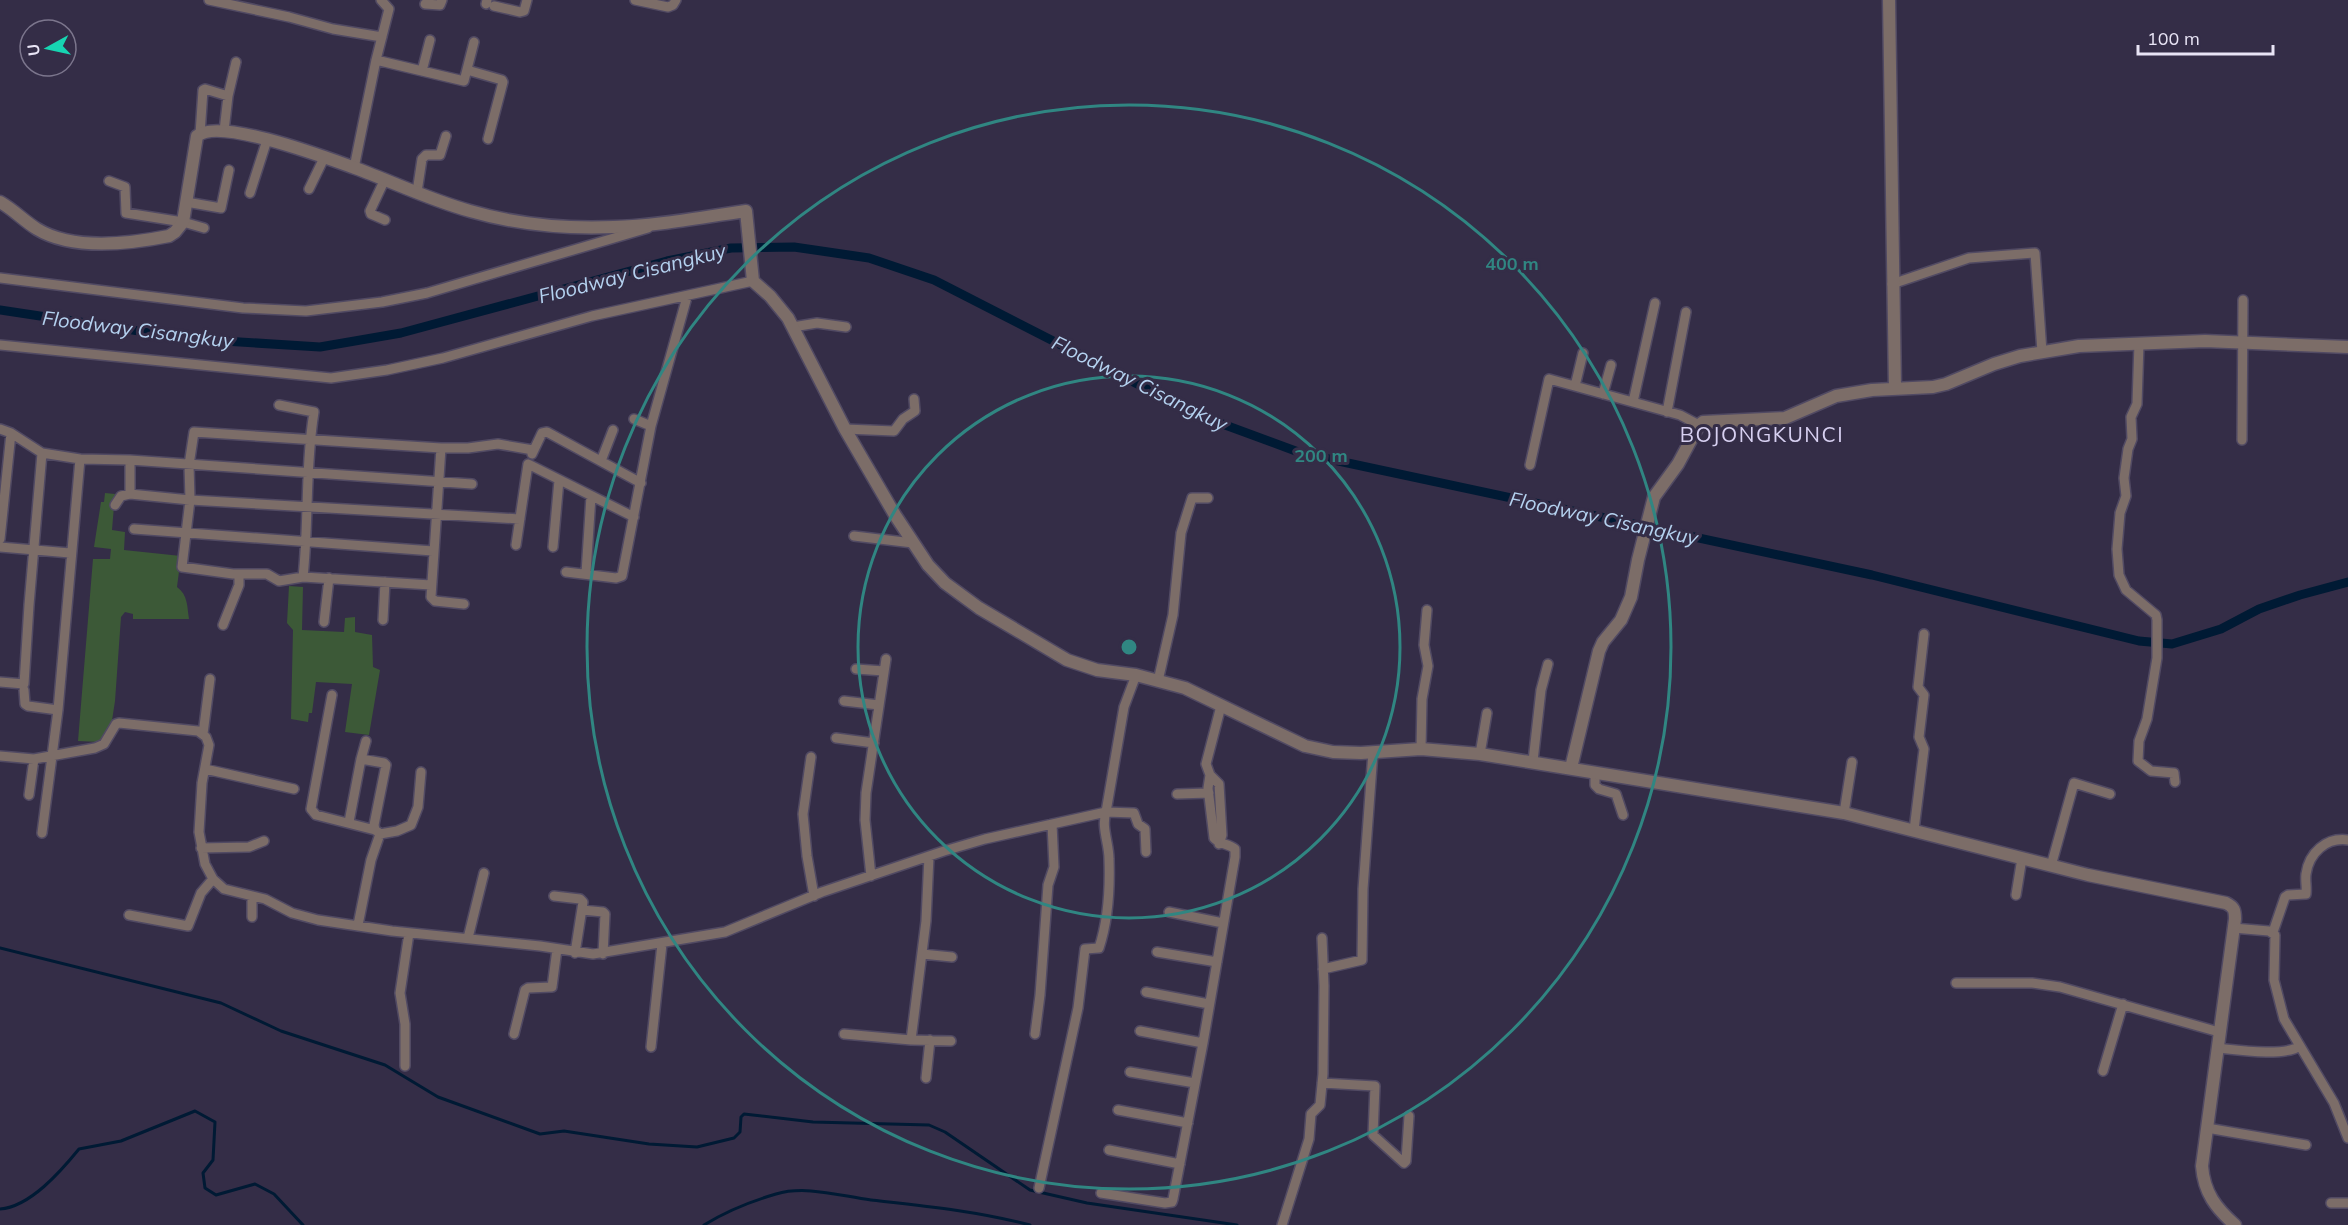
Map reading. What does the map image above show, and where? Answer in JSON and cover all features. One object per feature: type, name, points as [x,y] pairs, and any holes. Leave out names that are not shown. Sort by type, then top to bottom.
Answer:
[{"type":"street","points":[[354,168],[376,60],[390,5],[381,0]]},
{"type":"street","points":[[425,4],[440,5],[442,0]]},
{"type":"street","points":[[489,3],[520,12],[524,11],[527,0]]},
{"type":"street","points":[[634,0],[668,7],[676,0]]},
{"type":"street","points":[[1889,0],[1895,389]]},
{"type":"street","points":[[216,1],[333,29],[382,37]]},
{"type":"street","points":[[422,71],[430,40]]},
{"type":"street","points":[[376,60],[464,81],[474,42]]},
{"type":"street","points":[[224,131],[228,96],[236,62]]},
{"type":"street","points":[[467,70],[503,82],[488,139]]},
{"type":"street","points":[[0,202],[39,230],[65,242],[101,244],[160,237],[175,232],[183,222],[196,141],[200,134],[203,90],[228,96]]},
{"type":"street","points":[[200,134],[205,131],[224,131],[267,140],[325,156],[471,211],[536,223],[614,227],[746,211],[752,278],[770,296],[793,327],[845,429],[928,565],[945,583],[979,608],[1053,653],[1097,670],[1136,675],[1185,687],[1305,746],[1324,752],[1421,749],[1480,754],[1844,813],[2051,866],[2226,903],[2235,911],[2203,1176],[2211,1200],[2235,1225]]},
{"type":"street","points":[[417,192],[422,159],[426,155],[440,155],[446,136]]},
{"type":"street","points":[[250,193],[267,140]]},
{"type":"street","points":[[309,189],[325,156]]},
{"type":"street","points":[[186,202],[221,208],[229,170]]},
{"type":"street","points":[[385,220],[371,214],[370,211],[386,179]]},
{"type":"street","points":[[109,181],[125,187],[126,213],[183,222],[204,228]]},
{"type":"street","points":[[0,278],[243,308],[306,310],[382,302],[427,293],[666,222]]},
{"type":"street","points":[[1892,284],[1969,258],[2035,254],[2042,352]]},
{"type":"street","points":[[0,345],[60,349],[203,367],[331,378],[387,370],[443,358],[592,316],[687,297],[752,278]]},
{"type":"street","points":[[566,572],[616,578],[622,576],[651,426],[687,297]]},
{"type":"street","points":[[2242,440],[2243,300]]},
{"type":"street","points":[[1633,402],[1655,303]]},
{"type":"street","points":[[1667,412],[1686,312]]},
{"type":"street","points":[[793,327],[817,323],[846,327]]},
{"type":"street","points":[[2139,343],[2137,404],[2131,417],[2132,439],[2128,449],[2124,478],[2126,496],[2120,513],[2116,549],[2119,575],[2126,590],[2156,615],[2157,658],[2147,719],[2139,741],[2138,761],[2151,771],[2174,773],[2175,782]]},
{"type":"street","points":[[1530,465],[1549,379],[1667,412],[1699,424],[1711,420],[1741,422],[1785,418],[1836,396],[1946,384],[1994,364],[2079,346],[2139,343],[2244,343],[2348,346]]},
{"type":"street","points":[[1575,386],[1583,353]]},
{"type":"street","points":[[1603,394],[1611,365]]},
{"type":"street","points":[[845,429],[894,431],[903,419],[915,411],[914,399]]},
{"type":"street","points":[[279,405],[313,411],[307,472],[303,577]]},
{"type":"street","points":[[634,419],[651,426]]},
{"type":"street","points":[[1570,768],[1599,651],[1603,642],[1621,620],[1631,597],[1654,497],[1678,464],[1699,424]]},
{"type":"street","points":[[0,429],[42,453],[80,459],[130,460],[472,484]]},
{"type":"street","points":[[601,461],[613,430]]},
{"type":"street","points":[[431,585],[303,577],[279,581],[267,573],[239,574],[182,567],[190,500],[189,465],[196,431],[462,449],[498,444],[533,450]]},
{"type":"street","points":[[516,545],[528,464],[542,433],[547,432],[641,483]]},
{"type":"street","points":[[0,539],[4,466],[11,434]]},
{"type":"street","points":[[441,448],[431,585],[433,600],[464,604]]},
{"type":"street","points":[[0,682],[24,684],[42,453]]},
{"type":"street","points":[[42,833],[58,710],[80,459]]},
{"type":"street","points":[[130,460],[130,494]]},
{"type":"street","points":[[528,464],[634,517]]},
{"type":"street","points":[[553,547],[559,480]]},
{"type":"street","points":[[115,505],[121,496],[130,494],[436,516],[520,519]]},
{"type":"street","points":[[586,573],[591,495]]},
{"type":"street","points":[[1158,681],[1173,615],[1181,533],[1192,498],[1208,498]]},
{"type":"street","points":[[134,529],[433,551]]},
{"type":"street","points":[[854,536],[913,543]]},
{"type":"street","points":[[0,547],[70,553]]},
{"type":"street","points":[[223,625],[239,585],[239,574]]},
{"type":"street","points":[[324,622],[329,578]]},
{"type":"street","points":[[383,620],[385,582]]},
{"type":"street","points":[[1421,749],[1422,699],[1428,666],[1424,645],[1427,610]]},
{"type":"street","points":[[1914,830],[1924,749],[1919,737],[1924,695],[1918,687],[1923,634]]},
{"type":"street","points":[[871,876],[866,811],[886,659]]},
{"type":"street","points":[[1533,761],[1541,690],[1548,664]]},
{"type":"street","points":[[856,669],[884,672]]},
{"type":"street","points":[[1039,1188],[1078,1008],[1085,949],[1099,948],[1102,935],[1108,895],[1109,861],[1104,820],[1124,706],[1136,675]]},
{"type":"street","points":[[203,734],[210,679]]},
{"type":"street","points":[[24,690],[25,704],[28,706],[58,710]]},
{"type":"street","points":[[332,695],[311,808],[316,815],[349,822],[377,832],[397,831],[411,825],[418,807],[422,772]]},
{"type":"street","points":[[844,701],[879,705]]},
{"type":"street","points":[[1101,1193],[1169,1203],[1173,1199],[1203,1043],[1234,849],[1231,845],[1219,844],[1213,836],[1209,793],[1210,775],[1206,764],[1221,706]]},
{"type":"street","points":[[1480,754],[1487,712]]},
{"type":"street","points":[[0,756],[34,759],[98,747],[104,744],[116,724],[120,723],[198,731],[203,734],[209,745],[200,811],[201,848],[205,864],[213,879],[224,889],[272,901],[301,916],[409,933],[468,938],[575,953],[603,954],[714,935],[738,928],[814,896],[929,856],[985,839],[1106,812],[1134,813],[1138,824],[1145,829],[1146,852]]},
{"type":"street","points":[[836,738],[874,743]]},
{"type":"street","points":[[349,822],[366,741]]},
{"type":"street","points":[[1323,969],[1362,960],[1363,889],[1373,752]]},
{"type":"street","points":[[811,757],[803,814],[814,896]]},
{"type":"street","points":[[28,795],[34,759]]},
{"type":"street","points":[[358,925],[377,832],[375,814],[386,765],[361,759]]},
{"type":"street","points":[[1844,813],[1852,762]]},
{"type":"street","points":[[205,769],[294,789]]},
{"type":"street","points":[[1595,773],[1595,785],[1599,789],[1616,794],[1623,815]]},
{"type":"street","points":[[1210,775],[1219,784],[1222,835],[1219,844]]},
{"type":"street","points":[[2051,866],[2074,783],[2110,794]]},
{"type":"street","points":[[1176,794],[1209,793]]},
{"type":"street","points":[[1035,1034],[1048,885],[1054,867],[1052,824]]},
{"type":"street","points":[[2348,840],[2330,841],[2316,852],[2306,871],[2306,894],[2285,897],[2273,932],[2276,939],[2274,980],[2288,1030],[2334,1103],[2348,1138]]},
{"type":"street","points":[[201,848],[249,847],[264,841]]},
{"type":"street","points":[[911,1040],[926,921],[929,856]]},
{"type":"street","points":[[2016,895],[2022,858]]},
{"type":"street","points":[[468,938],[484,873]]},
{"type":"street","points":[[129,915],[188,926],[201,893],[213,879]]},
{"type":"street","points":[[252,896],[252,917]]},
{"type":"street","points":[[554,896],[580,899],[583,903],[575,953]]},
{"type":"street","points":[[582,910],[600,911],[605,914],[603,954]]},
{"type":"street","points":[[1169,912],[1223,923]]},
{"type":"street","points":[[2233,928],[2273,932]]},
{"type":"street","points":[[405,1066],[405,1024],[400,993],[409,933]]},
{"type":"street","points":[[1282,1225],[1308,1142],[1311,1114],[1320,1107],[1322,938]]},
{"type":"street","points":[[651,1047],[662,944]]},
{"type":"street","points":[[514,1034],[525,990],[552,987],[557,949]]},
{"type":"street","points":[[1157,952],[1216,962]]},
{"type":"street","points":[[922,954],[952,957]]},
{"type":"street","points":[[1956,983],[2032,982],[2060,987],[2219,1032]]},
{"type":"street","points":[[1146,992],[1209,1004]]},
{"type":"street","points":[[2103,1071],[2123,1004]]},
{"type":"street","points":[[1140,1031],[1203,1043]]},
{"type":"street","points":[[844,1034],[951,1041]]},
{"type":"street","points":[[927,1078],[930,1040]]},
{"type":"street","points":[[2217,1048],[2258,1051],[2298,1047]]},
{"type":"street","points":[[1130,1072],[1195,1083]]},
{"type":"street","points":[[1322,1083],[1375,1086],[1373,1135],[1404,1163],[1409,1116]]},
{"type":"street","points":[[1118,1110],[1188,1123]]},
{"type":"street","points":[[2207,1128],[2306,1145]]},
{"type":"street","points":[[1109,1150],[1180,1164]]},
{"type":"street","points":[[2331,1203],[2348,1203]]},
{"type":"green space","points":[[105,493],[115,494],[112,530],[125,532],[124,550],[181,556],[177,587],[185,597],[189,619],[133,619],[133,614],[125,612],[121,617],[111,727],[100,742],[78,741],[93,559],[110,559],[111,549],[94,547],[101,502],[104,502]]},
{"type":"green space","points":[[289,586],[303,587],[302,630],[344,632],[345,618],[355,617],[355,632],[372,635],[373,667],[380,670],[369,735],[345,732],[352,684],[316,682],[312,713],[309,713],[308,722],[291,719],[293,630],[287,623]]},
{"type":"waterway","name":"Floodway Cisangkuy","points":[[0,310],[192,339],[320,347],[401,333],[667,261],[731,248],[794,247],[869,258],[934,280],[1198,415],[1301,453],[1872,575],[2139,641],[2172,644],[2221,629],[2259,609],[2348,582]]},
{"type":"waterway","points":[[0,948],[221,1003],[281,1031],[385,1065],[438,1097],[540,1134],[564,1131],[649,1144],[697,1147],[734,1138],[740,1132],[741,1117],[744,1114],[813,1122],[929,1125],[945,1132],[1030,1190],[1087,1203],[1237,1225]]},
{"type":"waterway","points":[[0,1209],[11,1207],[33,1195],[54,1177],[79,1149],[121,1141],[195,1111],[215,1122],[213,1160],[203,1173],[205,1188],[216,1195],[255,1184],[274,1194],[303,1225]]},
{"type":"waterway","points":[[704,1225],[758,1200],[776,1194],[799,1191],[823,1192],[951,1210],[1030,1225]]},
{"type":"district","name":"BOJONGKUNCI","points":[[1762,434]]}]
